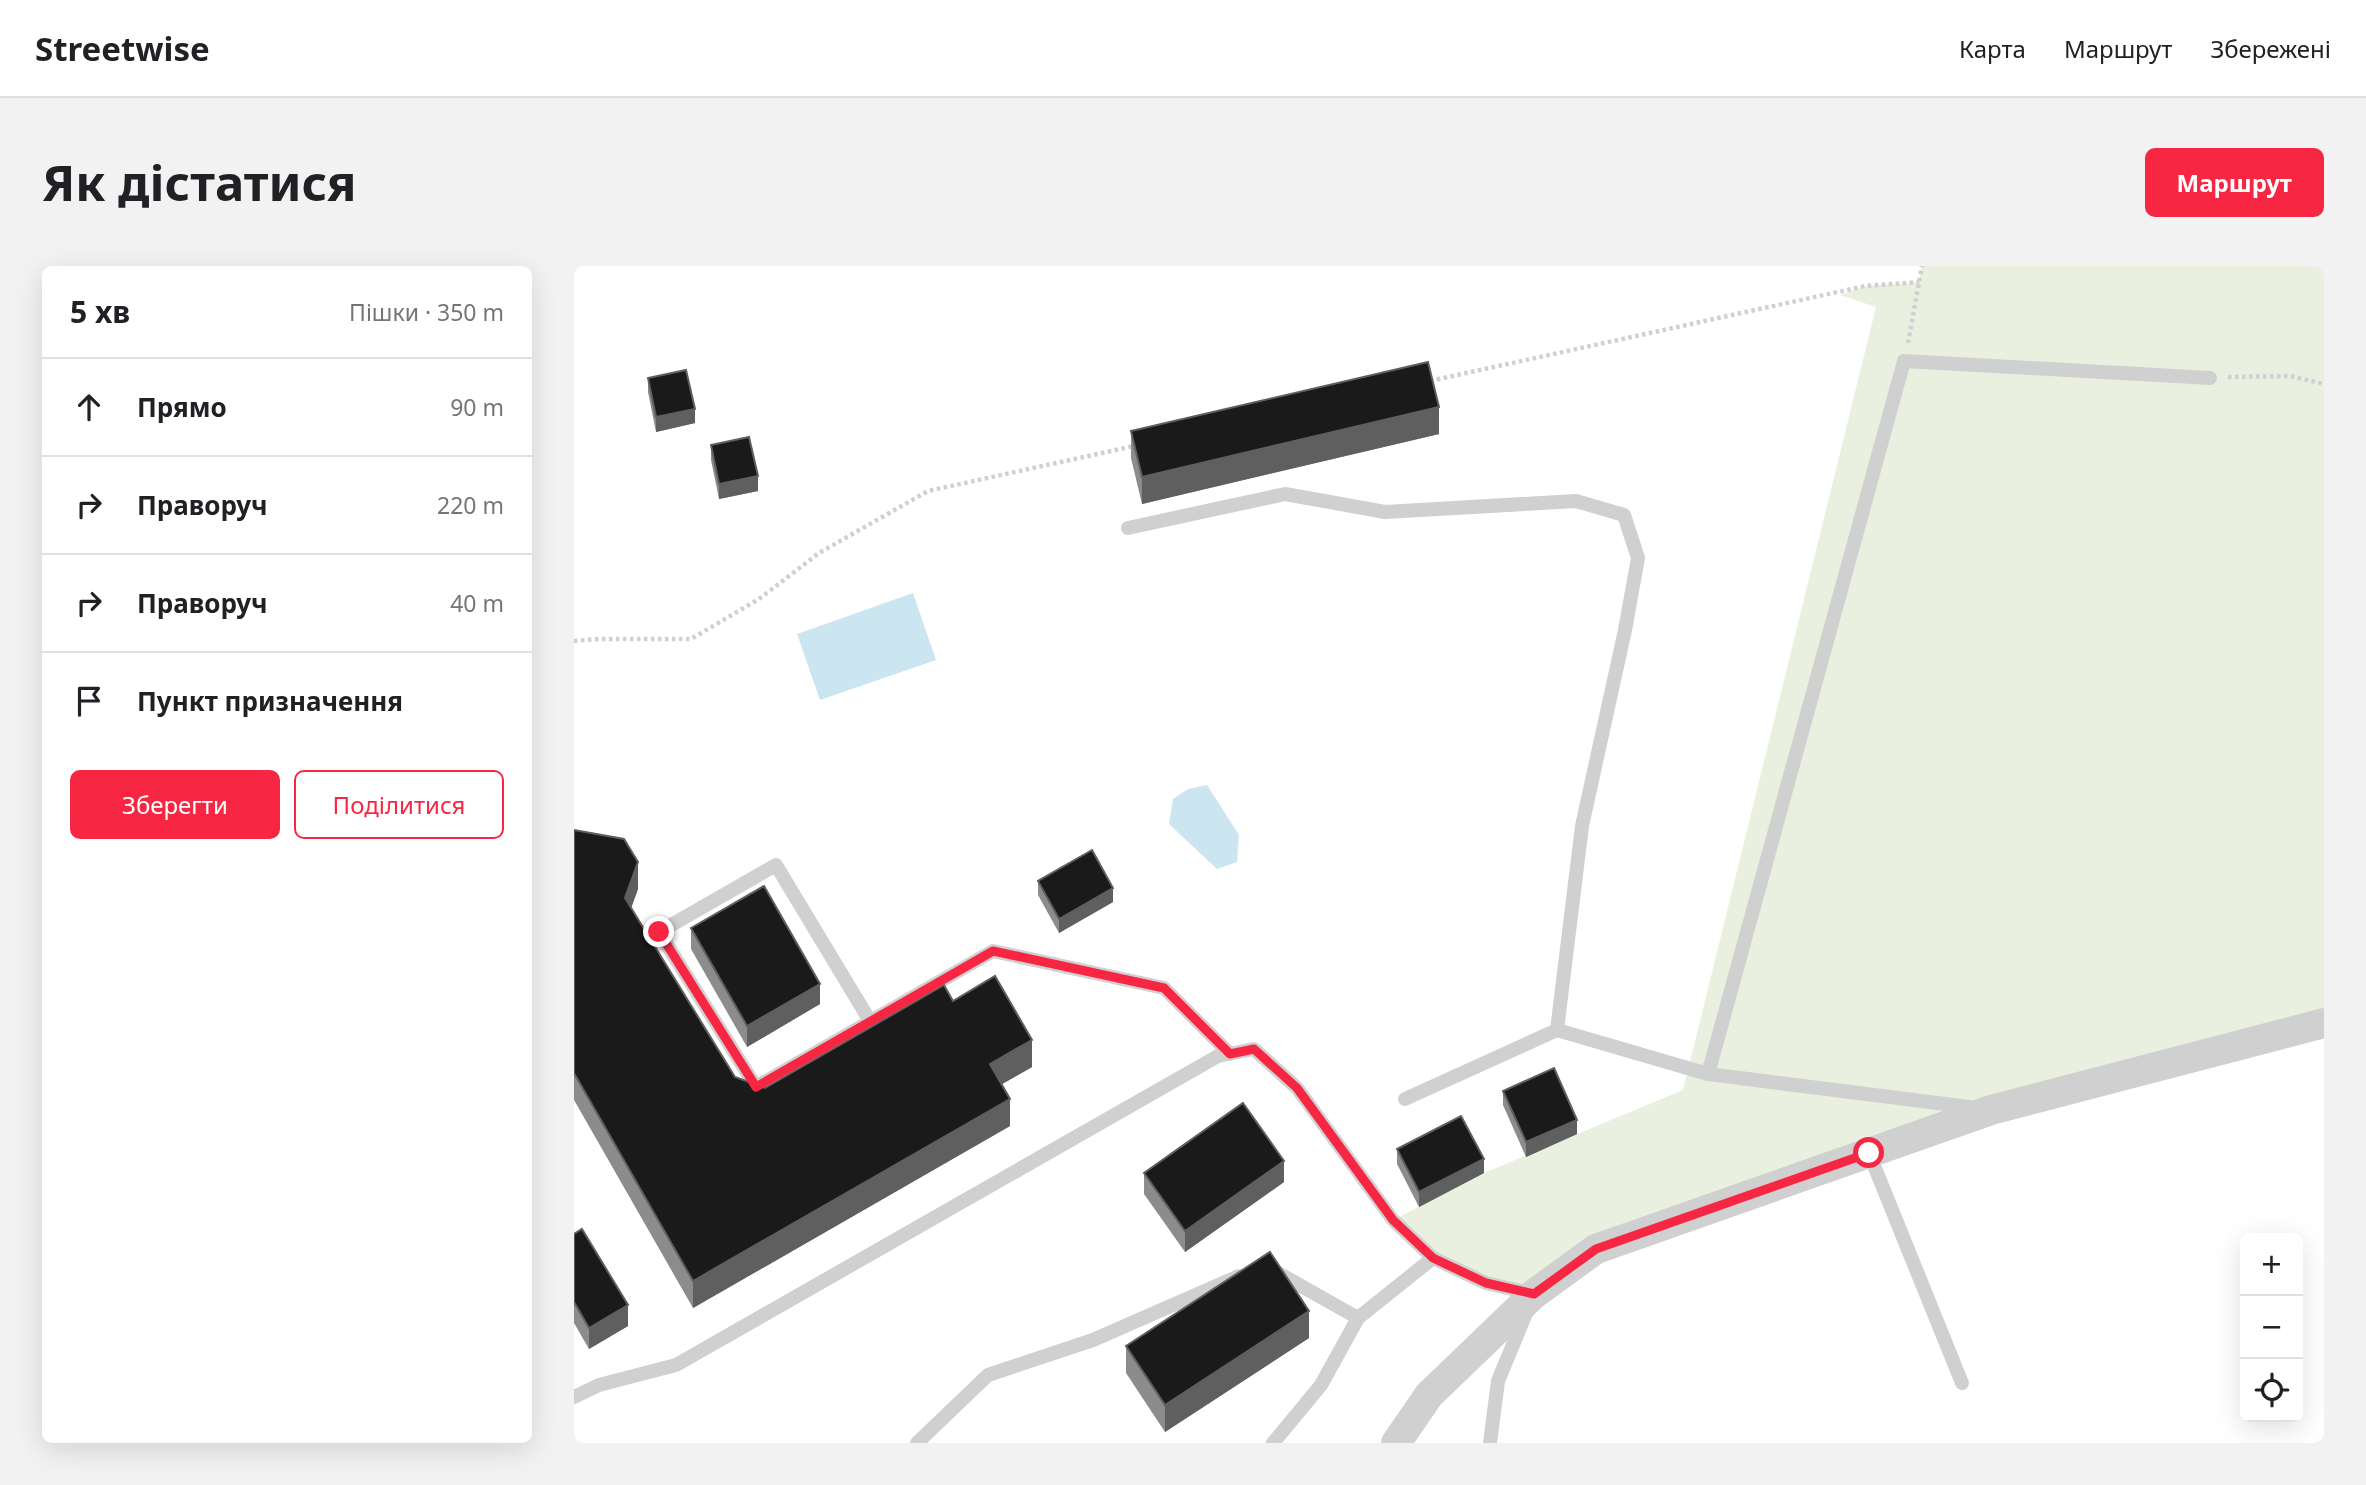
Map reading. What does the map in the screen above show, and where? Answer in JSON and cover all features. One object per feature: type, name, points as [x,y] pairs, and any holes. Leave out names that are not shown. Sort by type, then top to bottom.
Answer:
[{"type":"street","points":[[1396,1443],[1429,1395],[1534,1294],[1596,1249],[1991,1110],[2324,1024]]},
{"type":"lane","points":[[1707,1074],[1904,361],[2210,378]]},
{"type":"lane","points":[[1128,528],[1285,495],[1385,512],[1576,501],[1624,515],[1637,558],[1625,630],[1582,825],[1557,1030]]},
{"type":"lane","points":[[870,1021],[776,865],[659,932],[756,1087],[993,951],[1164,988],[1230,1054]]},
{"type":"lane","points":[[1405,1100],[1557,1030],[1707,1074],[1991,1110]]},
{"type":"lane","points":[[577,1391],[676,1365],[1219,1056],[1254,1049],[1297,1088],[1393,1220],[1433,1258],[1486,1283],[1534,1294],[1498,1381],[1490,1443]]},
{"type":"lane","points":[[1869,1153],[1962,1384]]},
{"type":"lane","points":[[1273,1443],[1321,1385],[1358,1318],[1433,1258]]},
{"type":"lane","points":[[917,1443],[988,1376],[1093,1340],[1264,1266],[1358,1318]]},
{"type":"path","points":[[1904,361],[1922,266]]},
{"type":"path","points":[[1417,384],[1865,286],[1919,282]]},
{"type":"path","points":[[2210,378],[2290,376],[2324,384]]},
{"type":"path","points":[[574,641],[691,639],[760,599],[819,553],[928,491],[1145,444]]},
{"type":"green space","points":[[1922,266],[2324,266],[2324,1023],[1991,1110],[1596,1249],[1534,1294],[1433,1258],[1393,1220],[1484,1173],[1683,1090],[1876,307],[1840,295],[1865,286],[1919,282]]},
{"type":"water","points":[[913,593],[936,660],[820,700],[797,634]]},
{"type":"water","points":[[1207,785],[1239,835],[1237,862],[1217,869],[1169,824],[1173,799],[1188,789]]},
{"type":"building","points":[[1428,362],[1439,407],[1142,477],[1131,431]]},
{"type":"building","points":[[686,370],[695,409],[656,417],[648,378]]},
{"type":"building","points":[[749,437],[758,476],[719,484],[711,445]]},
{"type":"building","points":[[574,830],[624,839],[638,862],[625,898],[735,1077],[765,1088],[944,985],[953,1001],[995,976],[1032,1040],[990,1064],[1010,1099],[693,1281],[574,1073]]},
{"type":"building","points":[[1092,850],[1113,888],[1059,919],[1038,881]]},
{"type":"building","points":[[764,886],[820,984],[747,1026],[691,928]]},
{"type":"building","points":[[1554,1068],[1577,1120],[1526,1142],[1503,1091]]},
{"type":"building","points":[[1243,1103],[1284,1161],[1185,1231],[1144,1173]]},
{"type":"building","points":[[1461,1116],[1484,1159],[1419,1192],[1397,1149]]},
{"type":"building","points":[[582,1229],[628,1305],[589,1328],[574,1302],[574,1234]]},
{"type":"building","points":[[1270,1252],[1309,1311],[1165,1405],[1126,1346]]},
{"type":"route","points":[[659,932],[756,1087],[993,951],[1164,988],[1230,1054],[1254,1049],[1297,1088],[1393,1220],[1433,1258],[1486,1283],[1534,1294],[1596,1249],[1869,1153]]}]
